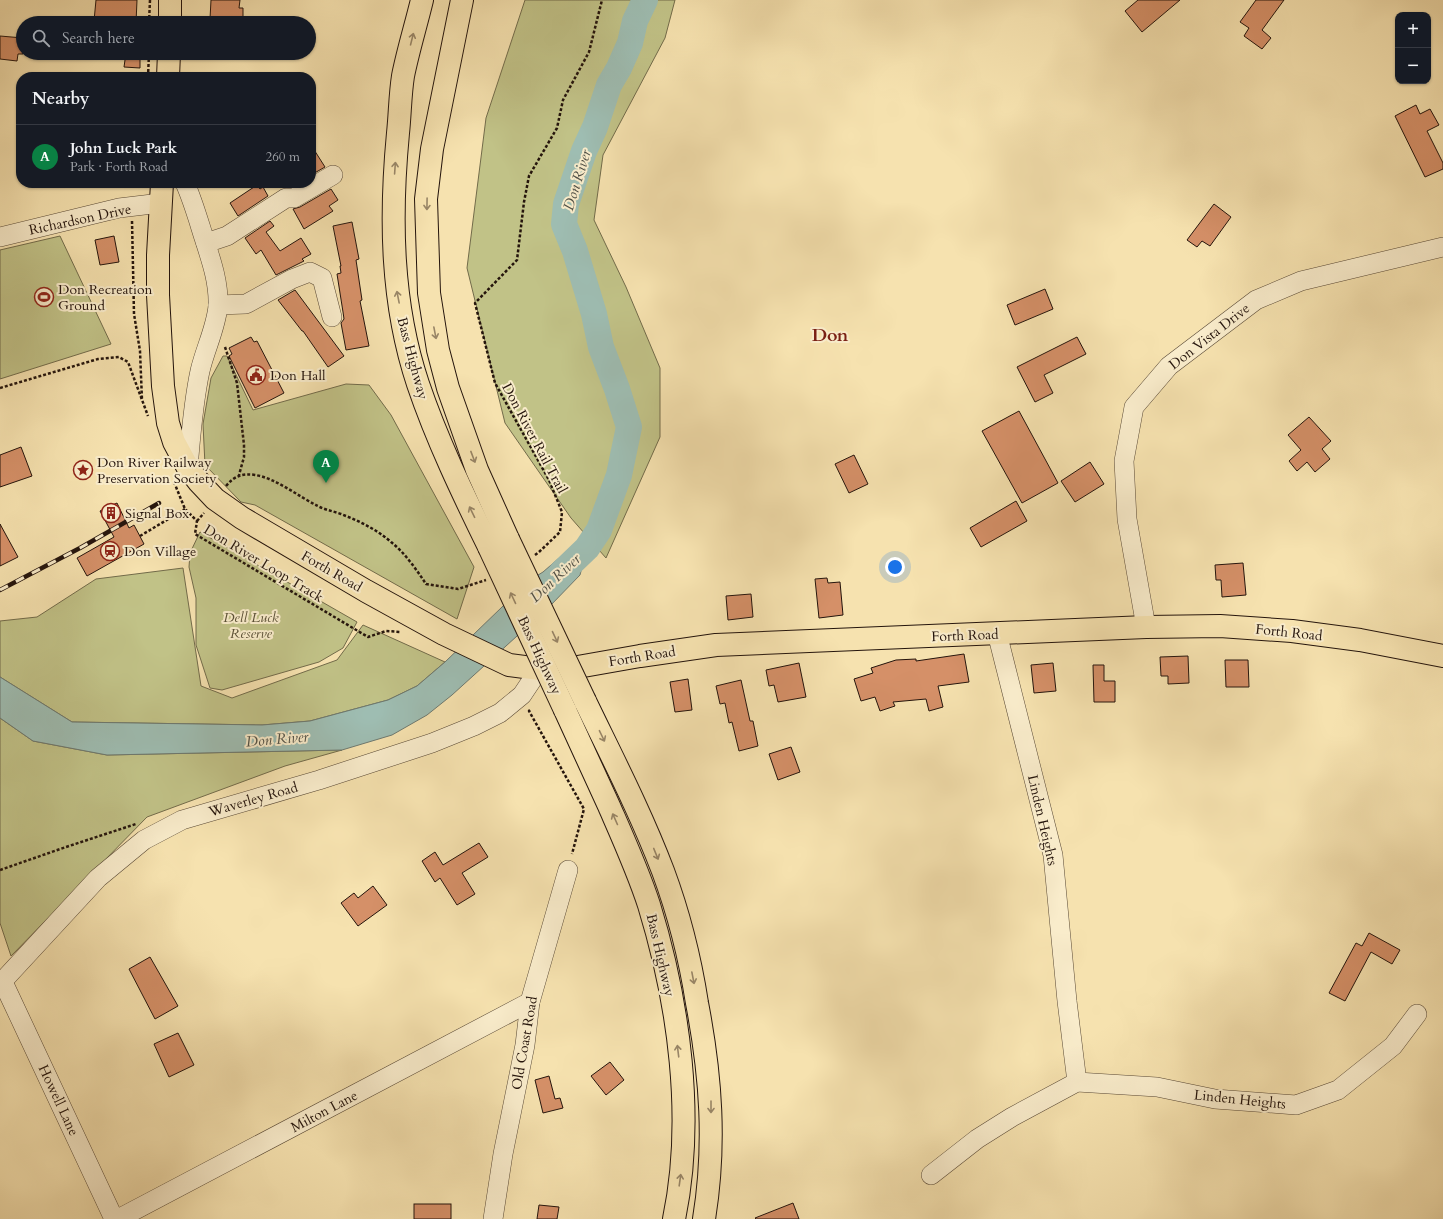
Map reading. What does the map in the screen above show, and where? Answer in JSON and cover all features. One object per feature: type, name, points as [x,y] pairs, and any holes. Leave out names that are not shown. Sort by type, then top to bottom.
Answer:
[{"type":"main road","points":[[170,0],[170,16]]},
{"type":"main road","name":"Bass Highway","points":[[422,0],[403,77],[394,170],[393,235],[397,290],[407,342],[418,383],[434,428],[456,479],[499,543],[585,701],[632,797],[651,840],[678,915],[688,954],[705,1045],[711,1100],[711,1150],[704,1219]]},
{"type":"main road","name":"Bass Highway","points":[[462,0],[432,149],[426,199],[429,293],[438,350],[453,403],[477,470],[499,543],[565,710],[626,845],[648,904],[662,955],[673,1008],[681,1070],[684,1119],[682,1165],[674,1219]]},
{"type":"main road","points":[[437,124],[475,0]]},
{"type":"main road","points":[[168,72],[169,60]]},
{"type":"main road","name":"Forth Road","points":[[162,193],[158,255],[162,386],[168,423],[181,474],[202,486],[215,499],[242,518],[366,591],[444,634],[509,665],[555,671],[633,657],[716,645],[1146,627],[1220,626],[1292,631],[1360,640],[1443,656]]},
{"type":"street","points":[[316,185],[333,175]]},
{"type":"street","points":[[181,474],[194,397],[202,363],[216,320],[218,305],[214,271],[196,212],[186,188]]},
{"type":"street","points":[[206,243],[227,236],[286,198],[294,198],[311,188]]},
{"type":"street","name":"Richardson Drive","points":[[0,237],[119,208],[133,207],[162,193]]},
{"type":"street","name":"Don Vista Drive","points":[[1146,627],[1127,519],[1124,461],[1134,407],[1169,366],[1256,300],[1301,281],[1443,247]]},
{"type":"street","points":[[218,305],[246,304],[292,279],[310,272],[322,278],[332,317]]},
{"type":"street","name":"Linden Heights","points":[[997,633],[1053,856],[1067,1001],[1078,1082],[1157,1087],[1215,1099],[1296,1105],[1338,1090],[1393,1046],[1416,1014]]},
{"type":"street","name":"Waverley Road","points":[[1,983],[98,878],[144,840],[182,820],[319,780],[432,743],[474,726],[500,713],[522,696],[534,676],[534,668]]},
{"type":"street","name":"Old Coast Road","points":[[493,1219],[503,1154],[525,1046],[530,1002],[568,870]]},
{"type":"street","name":"Howell Lane","points":[[1,983],[114,1219]]},
{"type":"street","name":"Milton Lane","points":[[118,1219],[530,1002]]},
{"type":"street","points":[[931,1175],[977,1138],[1012,1117],[1078,1082]]},
{"type":"path","points":[[149,16],[150,0]]},
{"type":"path","name":"Don River Rail Trail","points":[[533,556],[560,532],[562,512],[549,480],[495,383],[475,303],[517,260],[524,202],[530,176],[557,128],[563,100],[588,52],[602,0]]},
{"type":"path","points":[[148,72],[149,60]]},
{"type":"path","points":[[133,207],[134,314],[140,351],[142,402]]},
{"type":"path","points":[[225,342],[237,383],[244,445],[244,457],[239,475]]},
{"type":"path","points":[[0,388],[98,360],[119,357],[128,362],[148,416]]},
{"type":"path","name":"Don River Loop Track","points":[[181,474],[185,509],[197,521],[195,534],[368,637],[386,631],[404,632]]},
{"type":"path","points":[[197,521],[230,481],[239,475],[257,475],[276,483],[319,507],[340,513],[366,524],[392,542],[415,567],[426,584],[458,588],[489,579]]},
{"type":"path","points":[[140,536],[185,509]]},
{"type":"path","points":[[529,711],[584,810],[568,870]]},
{"type":"green space","points":[[525,0],[675,0],[665,38],[603,155],[594,220],[626,287],[660,368],[660,437],[606,558],[571,518],[505,423],[467,268],[486,118]]},
{"type":"green space","name":"Don Recreation Ground","points":[[60,236],[111,344],[0,379],[0,250]]},
{"type":"green space","points":[[223,356],[227,356],[253,410],[346,384],[369,385],[391,415],[474,567],[457,619],[255,505],[241,502],[205,465],[203,424],[211,378]]},
{"type":"green space","name":"Dell Luck Reserve","points":[[200,532],[357,622],[343,648],[319,662],[222,690],[210,688],[196,645],[196,598],[189,567],[190,553]]},
{"type":"green space","points":[[183,568],[201,686],[232,698],[337,660],[363,625],[445,662],[417,686],[388,700],[310,721],[262,725],[72,722],[0,677],[0,621],[37,617],[96,579]]},
{"type":"green space","points":[[0,718],[33,741],[107,755],[342,750],[285,766],[147,817],[11,956],[0,923]]},
{"type":"water","points":[[587,548],[580,575],[549,607],[452,695],[427,715],[392,735],[342,750],[107,755],[33,741],[0,718],[0,677],[72,722],[262,725],[310,721],[388,700],[417,686],[445,662],[530,580],[543,572],[566,552]]},
{"type":"building","points":[[96,0],[137,0],[136,16],[94,16]]},
{"type":"building","points":[[211,0],[240,0],[239,8],[243,8],[243,16],[210,16]]},
{"type":"building","points":[[1138,0],[1180,0],[1142,32],[1125,11]]},
{"type":"building","points":[[1256,0],[1284,0],[1262,30],[1271,38],[1262,49],[1244,36],[1249,28],[1240,22]]},
{"type":"building","points":[[0,36],[16,37],[17,61],[0,59]]},
{"type":"building","points":[[125,60],[140,60],[140,68],[124,67]]},
{"type":"building","points":[[1416,105],[1420,114],[1430,109],[1439,125],[1427,131],[1443,163],[1443,169],[1425,177],[1395,116]]},
{"type":"building","points":[[316,153],[325,167],[316,172]]},
{"type":"building","points":[[252,188],[264,188],[268,196],[238,216],[230,203]]},
{"type":"building","points":[[331,189],[338,200],[329,206],[333,211],[304,229],[293,209],[300,207]]},
{"type":"building","points":[[1214,204],[1231,217],[1210,246],[1202,241],[1197,247],[1187,240]]},
{"type":"building","points":[[270,221],[274,226],[266,232],[280,251],[301,238],[311,254],[302,259],[304,261],[276,275],[261,250],[256,254],[245,238]]},
{"type":"building","points":[[352,222],[359,259],[356,260],[362,300],[360,301],[369,346],[346,350],[341,323],[344,319],[337,274],[341,273],[341,266],[333,226]]},
{"type":"building","points":[[114,236],[119,262],[100,265],[95,240]]},
{"type":"building","points":[[1045,289],[1053,309],[1015,325],[1007,305]]},
{"type":"building","points":[[295,290],[344,356],[328,367],[303,331],[278,300]]},
{"type":"building","name":"Don Hall","points":[[251,337],[254,342],[257,341],[284,393],[255,408],[229,356],[232,354],[229,348]]},
{"type":"building","points":[[1077,337],[1086,354],[1044,375],[1053,393],[1035,402],[1017,367]]},
{"type":"building","points":[[1019,411],[1058,483],[1022,503],[982,431]]},
{"type":"building","points":[[1309,417],[1331,441],[1322,449],[1330,459],[1315,472],[1307,462],[1297,471],[1289,461],[1301,450],[1288,435]]},
{"type":"building","points":[[21,447],[32,476],[0,487],[0,455]]},
{"type":"building","points":[[854,455],[868,484],[849,493],[835,464]]},
{"type":"building","points":[[1090,462],[1104,484],[1075,502],[1061,481]]},
{"type":"building","points":[[1016,501],[1027,521],[981,547],[970,528]]},
{"type":"building","name":"Don Village","points":[[117,503],[129,528],[134,525],[144,544],[87,576],[77,558],[114,537],[100,511]]},
{"type":"building","points":[[0,524],[18,557],[0,566]]},
{"type":"building","points":[[1243,563],[1246,595],[1222,597],[1221,580],[1216,580],[1215,565]]},
{"type":"building","points":[[827,578],[828,583],[840,582],[843,615],[819,618],[815,579]]},
{"type":"building","points":[[751,594],[753,617],[728,620],[726,596]]},
{"type":"building","points":[[964,654],[969,682],[938,686],[943,707],[929,711],[926,699],[893,702],[895,706],[880,711],[875,697],[861,701],[854,679],[873,673],[871,668],[896,660],[916,659],[916,661]]},
{"type":"building","points":[[1188,656],[1189,683],[1168,684],[1168,676],[1161,676],[1160,657]]},
{"type":"building","points":[[1225,660],[1248,660],[1249,687],[1226,687]]},
{"type":"building","points":[[799,663],[806,697],[778,702],[774,685],[769,686],[766,670]]},
{"type":"building","points":[[1053,663],[1056,691],[1034,693],[1031,665]]},
{"type":"building","points":[[1093,665],[1104,665],[1104,681],[1115,681],[1115,702],[1094,702]]},
{"type":"building","points":[[688,679],[692,710],[675,712],[670,682]]},
{"type":"building","points":[[741,680],[750,721],[753,721],[758,746],[739,751],[732,722],[729,723],[725,703],[720,704],[716,686]]},
{"type":"building","points":[[791,747],[800,772],[778,780],[769,754]]},
{"type":"building","points":[[479,843],[488,857],[462,873],[475,894],[457,905],[440,878],[435,882],[422,861],[435,852],[443,865]]},
{"type":"building","points":[[373,886],[387,905],[358,926],[341,903],[354,893],[358,898]]},
{"type":"building","points":[[1369,933],[1400,950],[1392,964],[1371,952],[1345,1001],[1329,993],[1356,943],[1362,946]]},
{"type":"building","points":[[150,957],[178,1006],[155,1019],[129,969]]},
{"type":"building","points":[[178,1033],[194,1065],[169,1077],[154,1044]]},
{"type":"building","points":[[610,1062],[624,1080],[606,1095],[591,1076]]},
{"type":"building","points":[[549,1076],[555,1099],[560,1098],[563,1108],[543,1113],[535,1080]]},
{"type":"building","points":[[793,1203],[799,1219],[755,1218]]},
{"type":"building","points":[[414,1204],[451,1204],[451,1219],[414,1219]]},
{"type":"building","points":[[539,1205],[559,1207],[557,1219],[537,1219]]},
{"type":"waterway","name":"Don River","points":[[561,573],[587,548],[599,530],[619,475],[629,427],[617,389],[601,347],[594,314],[575,251],[564,224],[566,204],[609,85],[619,68],[630,43],[635,21],[645,0]]},
{"type":"railway","points":[[0,590],[80,548],[159,503]]},
{"type":"place","name":"Don Recreation Ground","points":[[44,297]]},
{"type":"place","name":"Don Hall","points":[[256,375]]},
{"type":"place","name":"Don River Railway Preservation Society","points":[[83,470]]},
{"type":"place","name":"John Luck Park","points":[[326,483]]},
{"type":"place","name":"Signal Box","points":[[111,513]]},
{"type":"place","name":"Don Village","points":[[110,551]]},
{"type":"district","name":"Don","points":[[830,335]]}]
